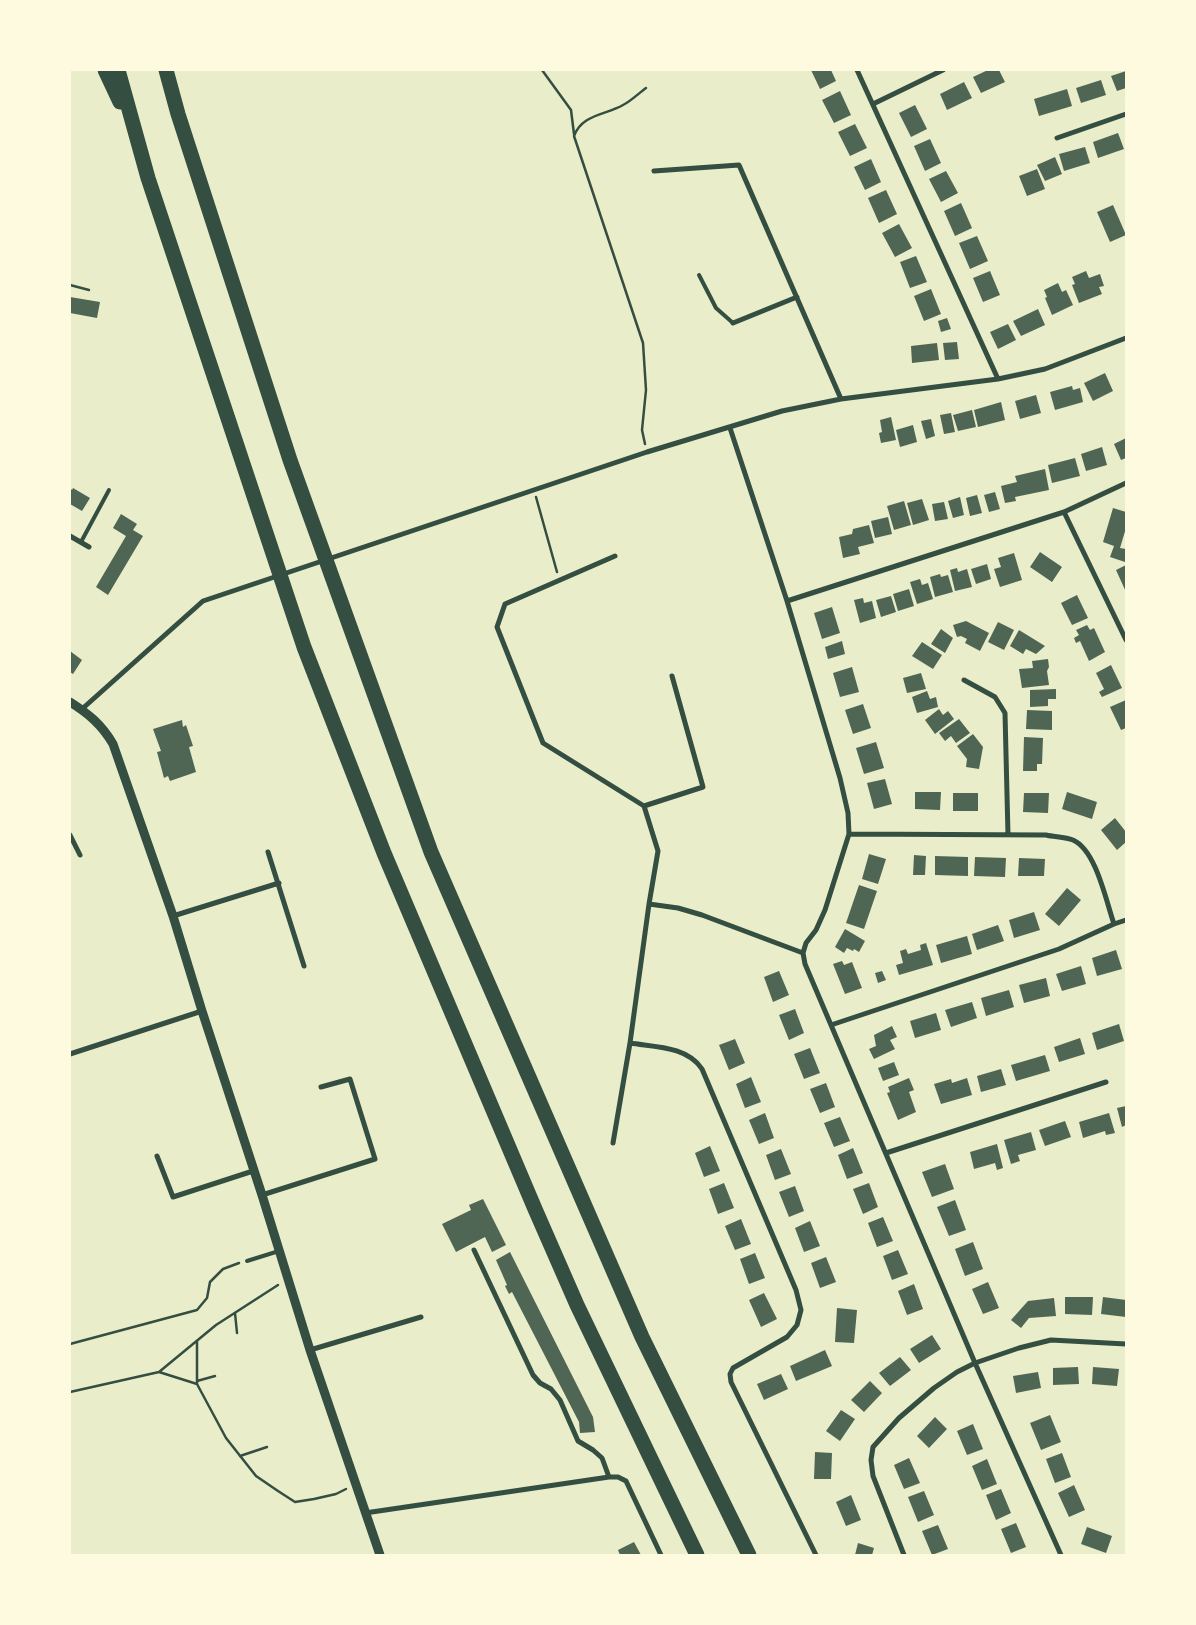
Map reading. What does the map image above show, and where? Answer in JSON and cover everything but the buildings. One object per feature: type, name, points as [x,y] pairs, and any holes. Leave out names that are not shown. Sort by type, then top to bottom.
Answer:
[{"type":"highway","points":[[105,70],[134,130]]},
{"type":"highway","points":[[118,70],[148,178],[304,647],[384,853],[501,1131],[577,1305],[697,1555]]},
{"type":"highway","points":[[166,70],[178,114],[290,460],[431,852],[642,1337],[750,1555]]},
{"type":"street","points":[[857,70],[998,379]]},
{"type":"street","points":[[872,104],[943,70]]},
{"type":"street","points":[[1056,138],[1126,114]]},
{"type":"street","points":[[654,171],[740,166],[841,399]]},
{"type":"street","points":[[733,323],[797,297]]},
{"type":"street","points":[[82,709],[203,601],[647,452],[782,411],[841,399],[998,379],[1046,369],[1126,339]]},
{"type":"street","points":[[730,428],[787,601],[840,778],[848,813],[849,834],[825,910],[816,930],[806,943],[803,953],[805,964],[975,1363],[1061,1555]]},
{"type":"street","points":[[787,601],[1064,512],[1126,483]]},
{"type":"street","points":[[1064,512],[1126,640]]},
{"type":"street","points":[[70,536],[89,547]]},
{"type":"street","points":[[613,1143],[630,1043],[658,852],[644,806],[543,743],[497,627],[505,604],[615,556]]},
{"type":"street","points":[[644,806],[703,787],[672,676]]},
{"type":"street","points":[[964,680],[995,697],[1005,713],[1008,835]]},
{"type":"street","points":[[70,702],[82,709],[104,728],[114,744],[173,916],[310,1350],[380,1555]]},
{"type":"street","points":[[849,834],[1046,835],[1073,840],[1085,848],[1097,872],[1114,924]]},
{"type":"street","points":[[70,835],[80,855]]},
{"type":"street","points":[[268,852],[304,966]]},
{"type":"street","points":[[173,916],[279,883]]},
{"type":"street","points":[[649,904],[702,914],[803,953]]},
{"type":"street","points":[[831,1025],[1059,949],[1126,920]]},
{"type":"street","points":[[70,1054],[202,1012]]},
{"type":"street","points":[[630,1043],[682,1052],[696,1060],[702,1069],[796,1290],[800,1310],[797,1325],[787,1337],[733,1368],[730,1374],[731,1382],[816,1555]]},
{"type":"street","points":[[262,1195],[374,1159],[350,1079],[321,1087]]},
{"type":"street","points":[[886,1154],[1106,1082]]},
{"type":"street","points":[[157,1156],[173,1197],[253,1171]]},
{"type":"street","points":[[474,1250],[533,1375],[540,1383],[551,1389],[560,1400],[578,1441],[602,1458],[609,1477]]},
{"type":"street","points":[[310,1350],[421,1317]]},
{"type":"street","points":[[904,1555],[873,1476],[871,1460],[874,1447],[899,1418],[956,1372],[975,1363],[1019,1348],[1051,1340],[1126,1344]]},
{"type":"street","points":[[365,1513],[618,1477],[626,1481],[661,1555]]},
{"type":"lane","points":[[698,275],[716,308],[733,323]]},
{"type":"lane","points":[[81,542],[109,490]]},
{"type":"lane","points":[[247,1261],[279,1251]]},
{"type":"path","points":[[542,70],[571,110],[574,136],[643,343],[646,390],[642,430],[647,452]]},
{"type":"path","points":[[574,136],[577,127],[585,120],[624,105],[646,88]]},
{"type":"path","points":[[70,285],[89,290]]},
{"type":"path","points":[[534,490],[559,580]]},
{"type":"path","points":[[70,1344],[197,1310],[207,1298],[210,1282],[223,1269],[247,1261]]},
{"type":"path","points":[[160,1372],[216,1325],[288,1279]]},
{"type":"path","points":[[235,1313],[238,1333]]},
{"type":"path","points":[[197,1340],[197,1382],[226,1438],[256,1476],[294,1502],[336,1494],[355,1484]]},
{"type":"path","points":[[70,1392],[160,1372],[197,1382],[215,1376]]},
{"type":"path","points":[[239,1456],[267,1447]]}]
